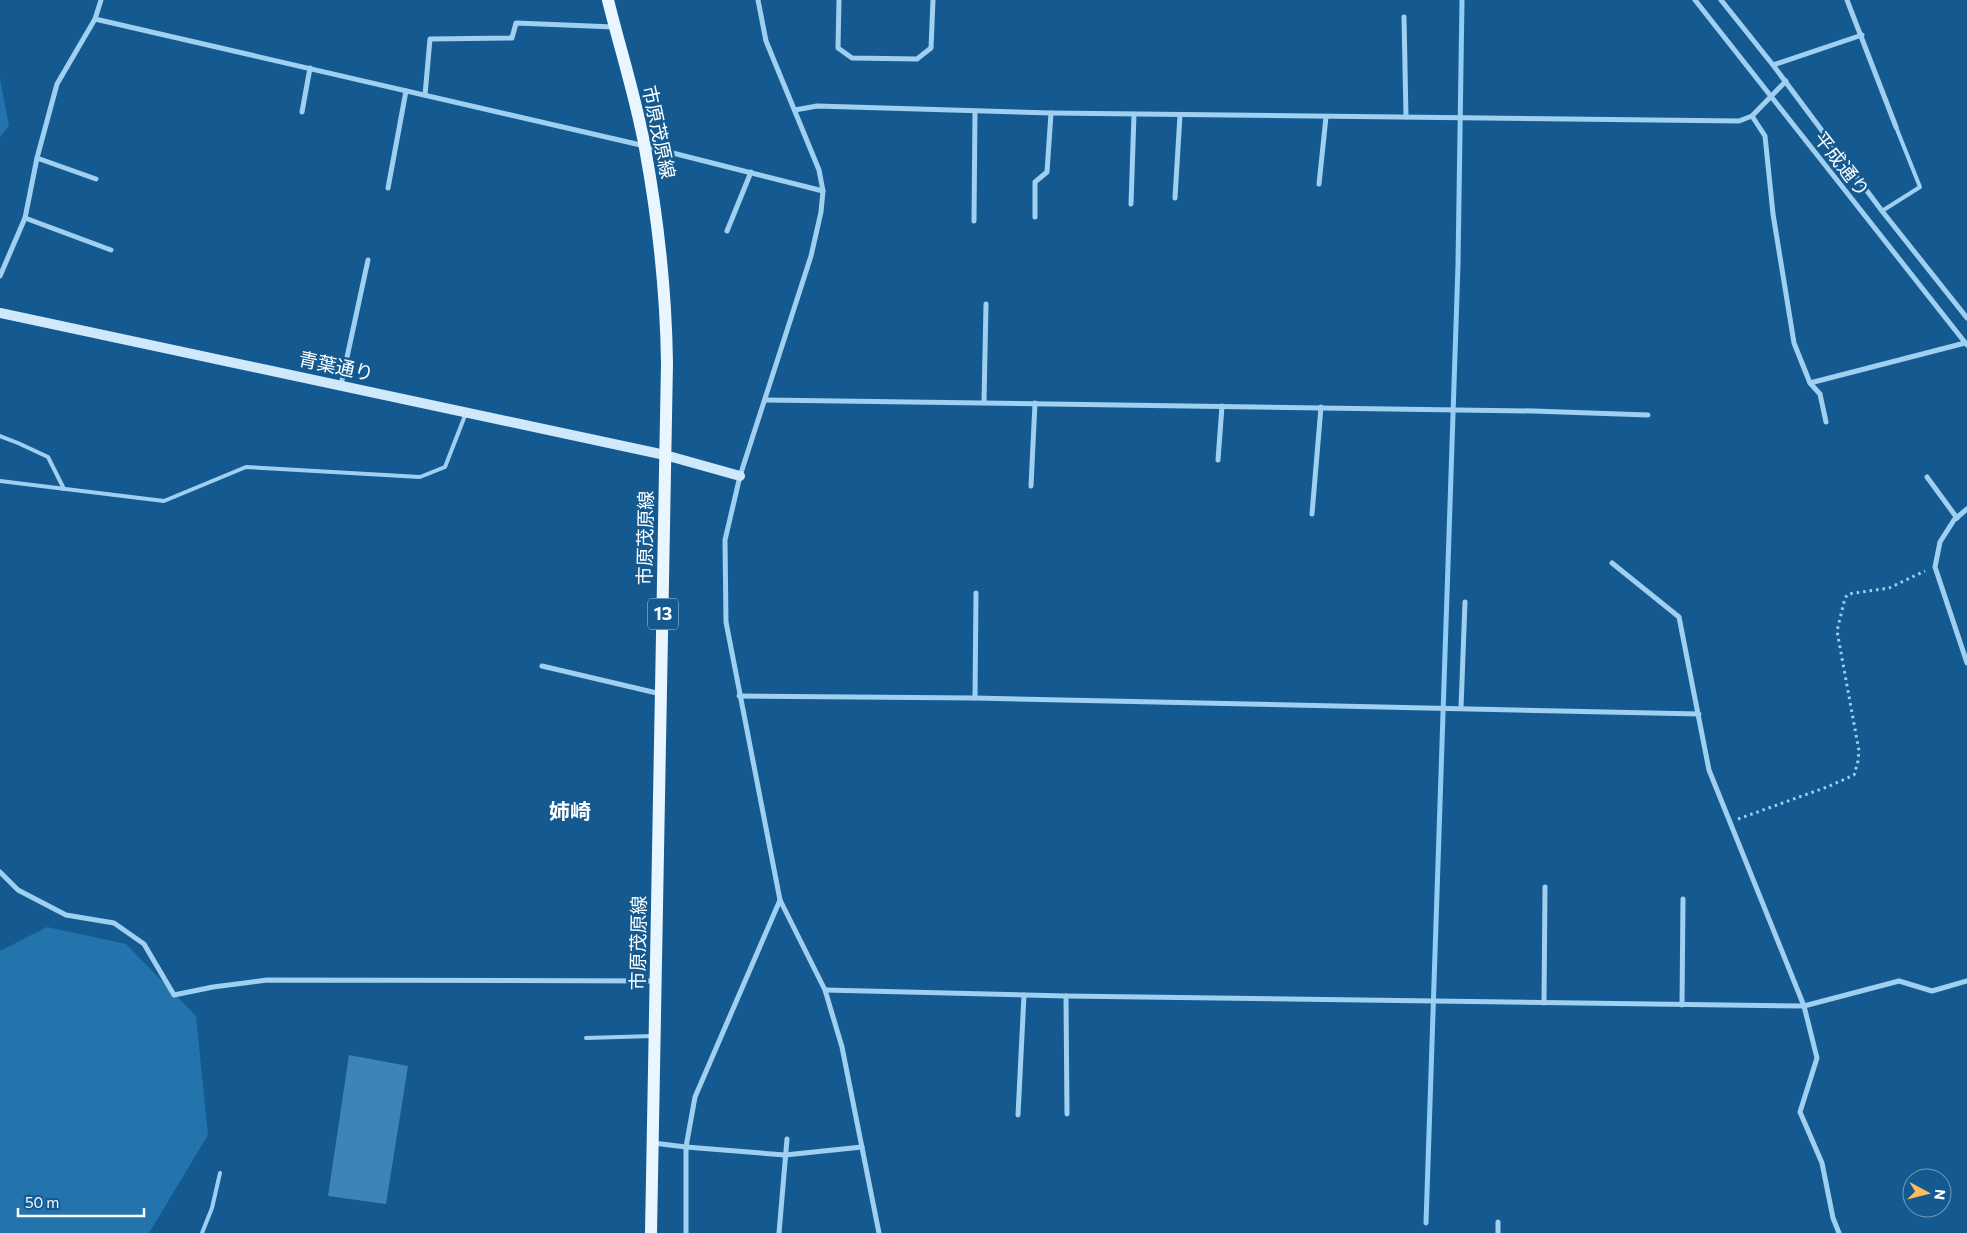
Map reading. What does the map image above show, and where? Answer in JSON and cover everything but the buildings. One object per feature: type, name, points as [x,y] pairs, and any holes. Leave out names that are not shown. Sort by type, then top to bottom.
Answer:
[{"type":"main road","name":"市原茂原線","points":[[608,0],[645,146],[658,236],[666,322],[662,694],[651,1233]]},
{"type":"street","points":[[0,276],[25,218],[37,158],[57,84],[95,18],[101,0]]},
{"type":"street","points":[[758,0],[766,41],[819,170],[823,191],[821,212],[811,256],[740,476],[725,540],[726,622],[780,900],[825,990],[842,1047],[879,1233]]},
{"type":"street","points":[[838,0],[838,48],[852,58],[917,59],[930,48],[933,0]]},
{"type":"street","name":"平成通り","points":[[1695,0],[1966,344]]},
{"type":"street","name":"平成通り","points":[[1721,0],[1786,81],[1882,211],[1967,318]]},
{"type":"street","points":[[1848,0],[1896,127]]},
{"type":"street","points":[[1404,17],[1406,117]]},
{"type":"street","points":[[95,18],[645,146],[823,191]]},
{"type":"street","points":[[425,95],[430,40],[512,38],[516,23],[615,27]]},
{"type":"street","points":[[1773,65],[1862,35]]},
{"type":"street","points":[[302,112],[310,68]]},
{"type":"street","points":[[795,110],[817,106],[1180,115],[1739,120],[1752,116],[1769,96],[1786,81]]},
{"type":"street","points":[[388,188],[406,91]]},
{"type":"street","points":[[974,221],[975,111]]},
{"type":"street","points":[[1034,216],[1035,182],[1047,172],[1051,113]]},
{"type":"street","points":[[1131,204],[1134,114]]},
{"type":"street","points":[[1175,198],[1180,115]]},
{"type":"street","points":[[1752,116],[1765,136],[1773,214],[1794,343],[1810,383],[1820,394],[1826,422]]},
{"type":"street","points":[[1319,184],[1326,117]]},
{"type":"street","points":[[37,158],[96,180]]},
{"type":"street","points":[[727,232],[751,172]]},
{"type":"street","points":[[25,218],[111,250]]},
{"type":"street","points":[[341,385],[368,260]]},
{"type":"street","points":[[984,402],[986,304]]},
{"type":"street","name":"青葉通り","points":[[0,313],[665,455],[740,476]]},
{"type":"street","points":[[1810,383],[1966,344]]},
{"type":"street","points":[[766,400],[1533,410],[1648,415]]},
{"type":"street","points":[[1031,486],[1035,403]]},
{"type":"street","points":[[1218,460],[1222,406]]},
{"type":"street","points":[[1312,514],[1321,408]]},
{"type":"street","points":[[1927,477],[1957,518]]},
{"type":"street","points":[[1967,509],[1957,518],[1940,542],[1935,567],[1967,663]]},
{"type":"street","points":[[1612,563],[1679,616],[1709,770],[1804,1006],[1816,1058],[1800,1112],[1822,1163],[1833,1218],[1839,1233]]},
{"type":"street","points":[[975,698],[976,593]]},
{"type":"street","points":[[1461,708],[1465,602]]},
{"type":"street","points":[[542,666],[662,694]]},
{"type":"street","points":[[739,696],[975,698],[1699,714]]},
{"type":"street","points":[[0,872],[18,890],[66,915],[114,924],[144,944],[174,995],[213,987],[267,980],[656,981]]},
{"type":"street","points":[[1544,1003],[1545,887]]},
{"type":"street","points":[[1682,1006],[1683,898]]},
{"type":"street","points":[[686,1233],[686,1147],[696,1096],[780,900]]},
{"type":"street","points":[[825,990],[1066,996],[1682,1006],[1804,1006],[1899,981],[1932,991],[1967,981]]},
{"type":"street","points":[[1018,1115],[1024,995]]},
{"type":"street","points":[[1066,996],[1067,1114]]},
{"type":"street","points":[[779,1233],[787,1139]]},
{"type":"street","points":[[653,1143],[785,1155],[862,1147]]},
{"type":"street","points":[[1498,1222],[1498,1233]]},
{"type":"lane","points":[[1882,211],[1920,187],[1896,127]]},
{"type":"lane","points":[[0,480],[164,501],[246,467],[420,477],[445,467],[466,413]]},
{"type":"lane","points":[[0,436],[48,458],[64,489]]},
{"type":"lane","points":[[586,1038],[655,1036]]},
{"type":"lane","points":[[202,1233],[212,1208],[220,1173]]},
{"type":"path","points":[[1730,822],[1827,787],[1854,775],[1859,751],[1837,631],[1845,598],[1848,594],[1889,588],[1935,567]]},
{"type":"shaded area","points":[[0,79],[9,126],[0,137]]},
{"type":"shaded area","points":[[47,927],[126,944],[196,1016],[208,1135],[149,1233],[0,1233],[0,951]]},
{"type":"waterway","points":[[1426,1223],[1458,265],[1462,0]]},
{"type":"district","name":"姉崎","points":[[570,812]]}]
